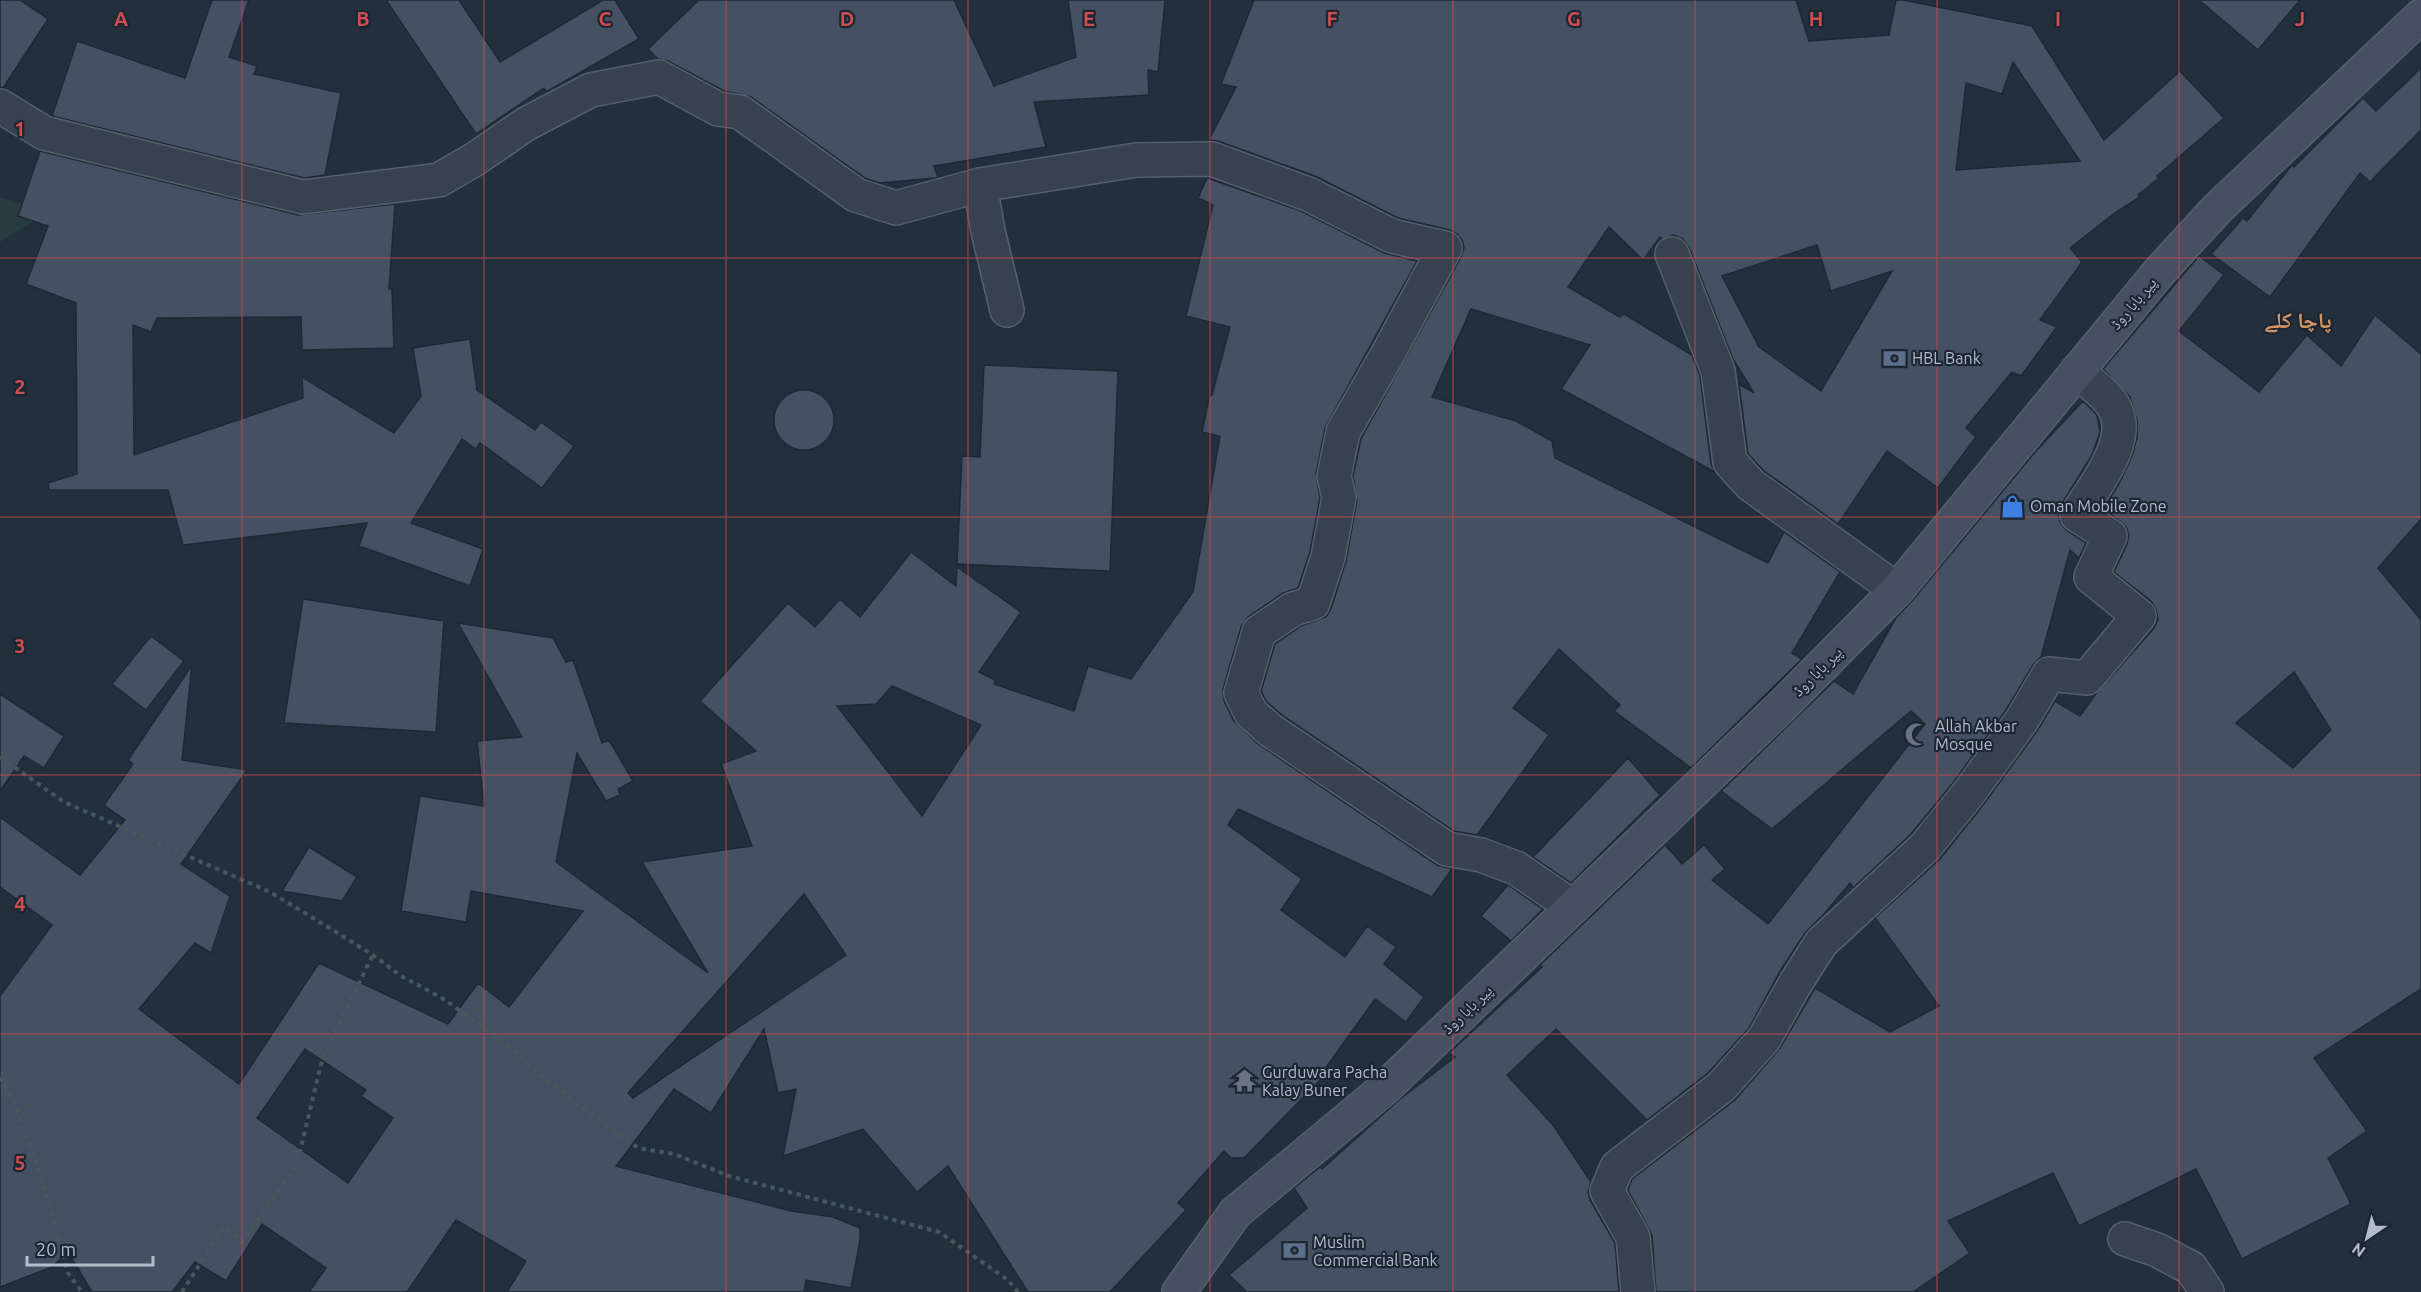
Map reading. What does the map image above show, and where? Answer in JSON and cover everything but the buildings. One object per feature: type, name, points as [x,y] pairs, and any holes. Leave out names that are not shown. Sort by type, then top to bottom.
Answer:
[{"type":"main road","name":"پیر بابا روڈ","points":[[1179,1292],[1235,1213],[1385,1088],[1784,704],[1898,590],[2160,271],[2217,209],[2421,16]]},
{"type":"street","points":[[0,106],[44,133],[303,197],[439,180],[475,159],[525,124],[591,90],[659,76],[718,109],[740,112],[856,195],[897,208],[980,185],[1136,160],[1212,159],[1308,194],[1392,236],[1445,248],[1343,432],[1334,476],[1339,497],[1328,557],[1313,603],[1293,609],[1259,632],[1241,693],[1251,713],[1270,730],[1447,849],[1481,855],[1516,868],[1573,907]]},
{"type":"street","points":[[980,185],[990,242],[1007,310]]},
{"type":"street","points":[[1672,254],[1718,371],[1730,462],[1751,485],[1898,590]]},
{"type":"street","points":[[1638,1292],[1633,1237],[1607,1191],[1617,1167],[1721,1087],[1764,1039],[1821,944],[1925,847],[1968,794],[2022,720],[2049,674],[2087,678],[2139,616],[2091,577],[2110,536],[2077,515],[2118,445],[2119,421],[2113,405],[2077,371]]},
{"type":"street","points":[[2125,1239],[2157,1250],[2191,1268],[2207,1292]]},
{"type":"path","points":[[0,757],[63,802],[270,892],[401,976],[442,998],[505,1042],[543,1078],[622,1138],[639,1148],[674,1154],[729,1176],[939,1232],[1008,1280],[1018,1292]]},
{"type":"path","points":[[182,1292],[224,1227],[242,1242],[297,1164],[323,1056],[373,956]]},
{"type":"path","points":[[0,1077],[14,1102],[40,1174],[68,1273],[82,1292]]},
{"type":"green space","points":[[0,197],[49,211],[0,242]]},
{"type":"place","name":"HBL Bank","points":[[1894,358]]},
{"type":"place","name":"Oman Mobile Zone","points":[[2012,506]]},
{"type":"place","name":"Allah Akbar Mosque","points":[[1917,735]]},
{"type":"place","name":"Gurduwara Pacha Kalay Buner","points":[[1244,1081]]},
{"type":"place","name":"Muslim Commercial Bank","points":[[1295,1251]]},
{"type":"district","name":"پاچا کلے","points":[[2298,320]]}]
